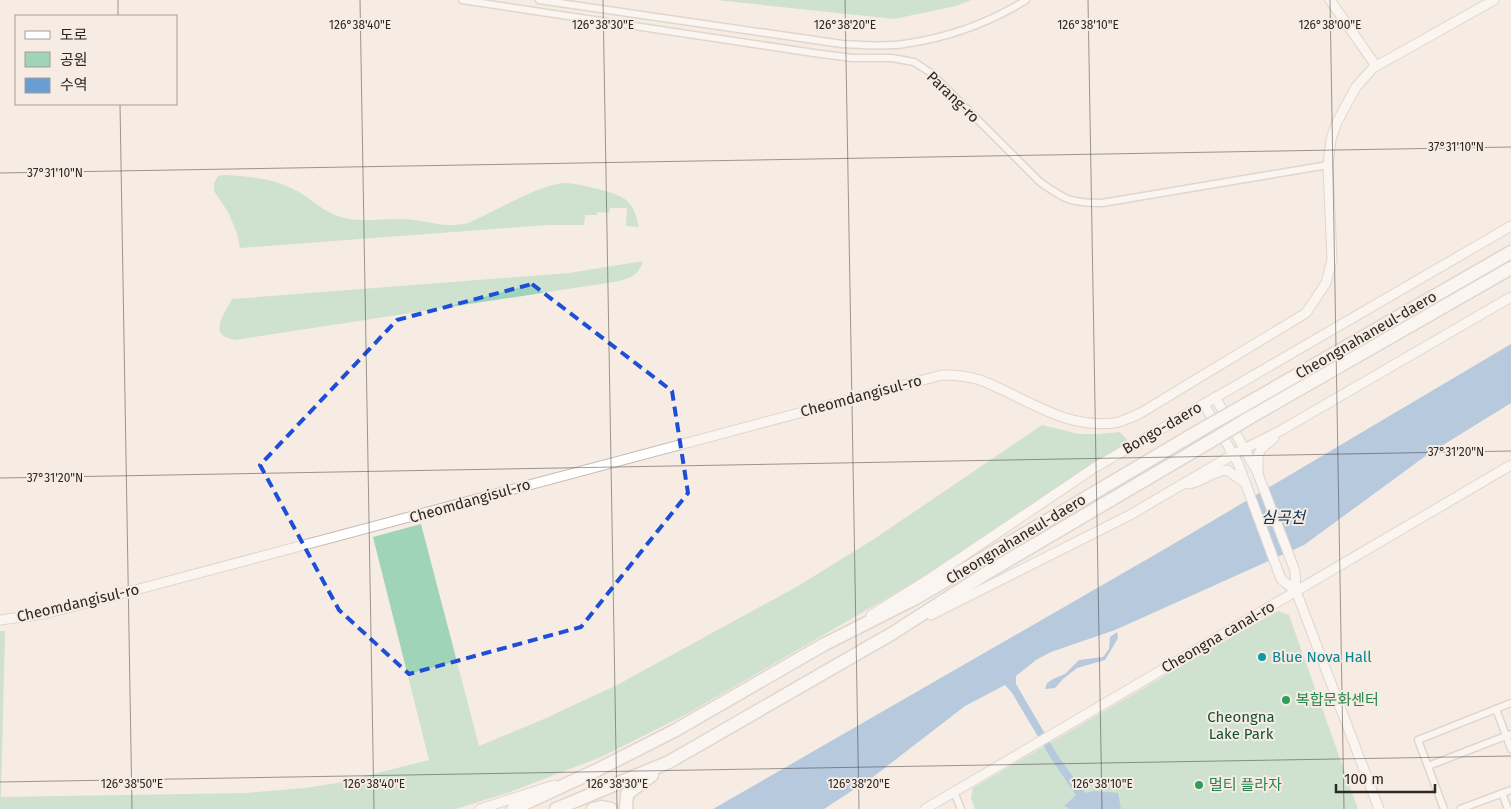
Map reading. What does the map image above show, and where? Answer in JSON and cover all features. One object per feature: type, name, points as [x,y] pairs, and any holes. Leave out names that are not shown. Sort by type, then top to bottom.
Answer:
[{"type":"highway","name":"Cheongnahaneul-daero","points":[[513,809],[597,770],[674,731],[823,644],[916,598],[1204,428],[1511,252]]},
{"type":"highway","name":"Cheongnahaneul-daero","points":[[556,809],[669,762],[892,634],[985,574],[1249,418],[1511,268]]},
{"type":"highway","points":[[626,809],[625,799],[630,790],[669,762]]},
{"type":"highway","points":[[593,809],[601,807],[611,809]]},
{"type":"street","name":"Parang-ro","points":[[462,0],[814,53],[852,58],[892,58],[914,62],[931,73],[1040,182],[1059,196],[1078,203],[1102,203],[1328,165]]},
{"type":"street","points":[[539,0],[842,44],[874,46],[904,44],[978,25],[1007,12],[1026,0]]},
{"type":"street","points":[[1330,0],[1376,66]]},
{"type":"street","name":"Cheomdangisul-ro","points":[[0,620],[53,612],[419,516],[542,481],[942,375],[958,375],[980,380],[1046,412],[1085,424],[1115,423],[1139,414],[1306,313],[1326,283],[1332,260],[1328,165],[1331,140],[1337,122],[1356,87],[1376,66],[1494,0]]},
{"type":"street","name":"Bongo-daero","points":[[823,644],[932,577],[1094,468],[1511,226]]},
{"type":"street","points":[[892,634],[1073,544],[1182,485],[1234,454],[1280,431],[1511,297]]},
{"type":"street","points":[[1215,397],[1258,474],[1295,570],[1296,591],[1378,809]]},
{"type":"street","points":[[1204,404],[1242,471],[1244,482],[1281,579],[1296,591]]},
{"type":"street","points":[[1258,474],[1258,456],[1261,449],[1280,431]]},
{"type":"street","name":"Cheongna canal-ro","points":[[925,809],[1511,465]]},
{"type":"street","points":[[1182,485],[1201,481],[1221,470],[1227,470],[1244,482]]},
{"type":"street","points":[[1444,809],[1418,740],[1511,703]]},
{"type":"street","points":[[1496,708],[1509,735],[1511,749]]},
{"type":"street","points":[[1428,766],[1509,735]]},
{"type":"street","points":[[480,809],[597,770]]},
{"type":"street","points":[[1460,809],[1511,790]]},
{"type":"street","points":[[954,792],[961,809]]},
{"type":"street","points":[[1502,793],[1508,809]]},
{"type":"street","points":[[565,809],[593,794]]},
{"type":"highlighted area","points":[[532,284],[672,391],[688,493],[581,627],[409,674],[339,610],[260,465],[397,320]]},
{"type":"green space","points":[[716,0],[971,0],[956,6],[894,19]]},
{"type":"green space","points":[[218,176],[253,177],[281,184],[299,192],[330,213],[343,218],[360,220],[404,219],[443,225],[468,223],[543,188],[564,183],[583,185],[617,195],[628,201],[634,211],[639,227],[626,226],[627,208],[610,208],[609,213],[597,212],[597,215],[585,215],[584,225],[548,225],[240,248],[237,233],[228,212],[214,191],[214,183]]},
{"type":"green space","points":[[643,261],[635,274],[620,281],[235,340],[221,334],[219,329],[222,317],[232,299],[569,273]]},
{"type":"green space","points":[[1042,425],[1079,434],[1120,432],[1128,441],[927,575],[687,714],[601,757],[510,792],[456,809],[0,809],[0,631],[5,631],[1,797],[245,793],[305,788],[337,783],[429,760],[373,537],[421,524],[479,746],[544,719],[617,685],[798,586],[874,539]]},
{"type":"green space","name":"Cheongna Lake Park","points":[[1278,611],[1289,615],[1358,809],[975,809],[971,798],[973,788]]},
{"type":"water","name":"심곡천","points":[[1511,344],[1511,403],[1427,455],[1304,545],[1115,630],[1051,652],[1036,660],[1016,676],[1016,684],[1058,756],[1085,793],[1094,791],[1118,793],[1121,809],[1070,809],[1064,806],[1076,795],[1052,760],[1012,693],[1005,685],[965,706],[873,777],[824,809],[713,809],[1170,546]]},
{"type":"water","points":[[1117,632],[1118,638],[1105,660],[1077,668],[1055,688],[1045,689],[1047,683],[1065,674],[1079,660],[1103,657],[1109,649],[1110,637]]},
{"type":"place","name":"Blue Nova Hall","points":[[1262,657]]},
{"type":"place","name":"복합문화센터","points":[[1286,700]]},
{"type":"place","name":"멀티 플라자","points":[[1199,785]]}]
